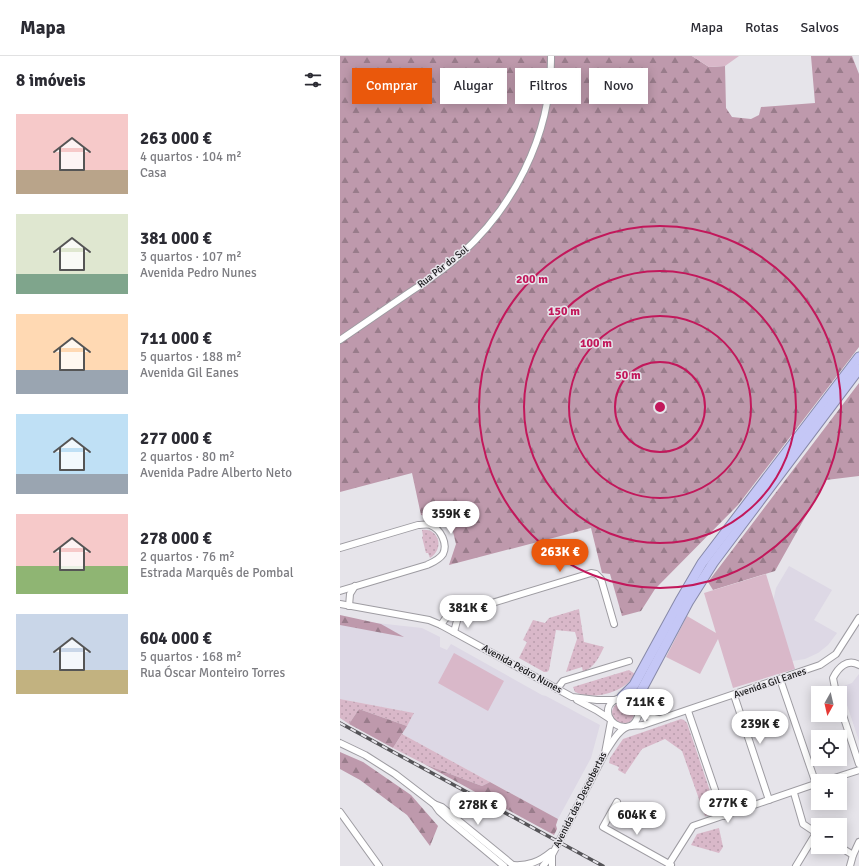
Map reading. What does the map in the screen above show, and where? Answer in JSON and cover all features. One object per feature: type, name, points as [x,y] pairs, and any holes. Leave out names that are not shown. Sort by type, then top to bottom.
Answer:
[{"type":"highway","points":[[618,699],[634,685],[702,563],[859,357]]},
{"type":"highway","points":[[638,707],[641,691],[689,601],[712,563],[859,369]]},
{"type":"street","name":"Rua Pôr do Sol","points":[[340,340],[451,263],[474,243],[493,221],[518,183],[535,146],[547,100],[551,56]]},
{"type":"street","points":[[340,548],[418,525],[429,524],[437,528],[445,544],[443,553],[437,560],[427,565],[340,591]]},
{"type":"street","points":[[441,625],[447,617],[464,611],[594,573],[601,579],[614,624]]},
{"type":"street","points":[[349,606],[350,594],[355,586]]},
{"type":"street","name":"Avenida Pedro Nunes","points":[[340,604],[424,619],[441,625],[572,697],[587,700],[618,699]]},
{"type":"street","points":[[454,632],[459,614],[464,611]]},
{"type":"street","name":"Avenida Gil Eanes","points":[[629,727],[644,725],[814,668],[832,658],[844,643],[859,618]]},
{"type":"street","points":[[557,689],[563,681],[629,660]]},
{"type":"street","points":[[835,686],[833,678],[841,666],[849,662],[859,665]]},
{"type":"street","points":[[780,679],[813,774]]},
{"type":"street","points":[[734,695],[769,800]]},
{"type":"street","points":[[572,697],[596,710],[618,726],[629,727]]},
{"type":"street","points":[[611,720],[609,709],[610,705],[618,699],[630,699],[649,718],[660,719]]},
{"type":"street","points":[[605,753],[613,740],[637,720],[638,707]]},
{"type":"street","points":[[688,710],[724,816]]},
{"type":"street","name":"Avenida das Descobertas","points":[[543,866],[554,852],[605,753],[611,720]]},
{"type":"street","points":[[845,722],[859,764]]},
{"type":"street","points":[[340,743],[382,764],[434,804],[450,821],[504,866]]},
{"type":"street","points":[[847,774],[859,770]]},
{"type":"street","points":[[617,802],[603,827],[671,865],[694,826],[811,786]]},
{"type":"street","points":[[794,793],[803,824],[811,829]]},
{"type":"street","points":[[434,804],[442,807],[513,866],[534,864],[554,852]]},
{"type":"street","points":[[340,812],[379,866]]},
{"type":"street","points":[[796,866],[811,842]]},
{"type":"street","points":[[850,866],[859,842]]},
{"type":"street","points":[[847,851],[853,855]]},
{"type":"street","name":"Avenida das Descobertas","points":[[552,866],[554,852]]},
{"type":"shaded area","points":[[692,56],[739,56],[725,66],[709,67]]},
{"type":"shaded area","points":[[422,530],[433,532],[438,540],[439,545],[437,550],[430,558],[428,553],[426,553]]},
{"type":"shaded area","points":[[789,566],[832,590],[814,620],[837,633],[828,645],[818,653],[805,659],[792,661],[772,606],[776,588]]},
{"type":"shaded area","points":[[766,574],[795,669],[733,688],[718,639],[700,674],[666,657],[687,616],[716,633],[704,593]]},
{"type":"shaded area","points":[[579,609],[584,642],[604,647],[591,667],[583,672],[582,667],[566,672],[577,639],[575,632],[556,630],[549,670],[547,672],[544,672],[519,658],[527,642],[523,640],[533,620],[545,623],[549,618]]},
{"type":"shaded area","points":[[340,619],[422,628],[440,637],[440,647],[447,650],[451,644],[542,695],[600,725],[591,758],[558,819],[402,734],[414,713],[340,699]]},
{"type":"shaded area","points":[[454,653],[504,681],[488,711],[438,683]]},
{"type":"shaded area","points":[[629,670],[635,674],[629,682],[619,689],[607,694],[594,696],[581,694],[575,692],[573,687]]},
{"type":"shaded area","points":[[859,674],[859,741],[847,705],[847,686],[844,686],[852,683]]},
{"type":"shaded area","points":[[340,699],[414,713],[407,726],[359,709],[349,724],[340,718]]},
{"type":"shaded area","points":[[623,702],[631,705],[634,713],[631,721],[623,724],[615,721],[612,713],[615,705]]},
{"type":"shaded area","points":[[681,719],[687,723],[716,807],[715,814],[705,816],[682,751],[665,739],[642,749],[625,774],[618,770],[619,767],[609,763],[610,758],[623,739]]},
{"type":"shaded area","points":[[402,734],[490,782],[482,786],[424,764],[393,748]]},
{"type":"shaded area","points":[[719,828],[723,847],[719,853],[691,845],[697,834]]},
{"type":"green space","points":[[340,56],[692,56],[709,67],[725,66],[726,108],[732,117],[751,119],[759,115],[761,107],[815,103],[811,56],[852,56],[859,74],[859,347],[738,505],[655,589],[641,611],[622,616],[610,574],[602,573],[591,528],[449,565],[456,544],[452,528],[442,519],[421,515],[412,473],[340,492]]},
{"type":"green space","points":[[859,383],[859,476],[826,480],[775,571],[713,590],[708,582]]},
{"type":"green space","points":[[340,615],[381,624],[404,637],[340,625]]},
{"type":"green space","points":[[359,709],[407,726],[393,748],[349,724]]},
{"type":"green space","points":[[340,752],[363,762],[411,795],[438,826],[430,846],[407,815],[360,780],[340,769]]},
{"type":"green space","points":[[424,764],[482,786],[490,782],[558,819],[556,825],[557,829],[554,835]]},
{"type":"railway","points":[[340,723],[603,866]]}]
